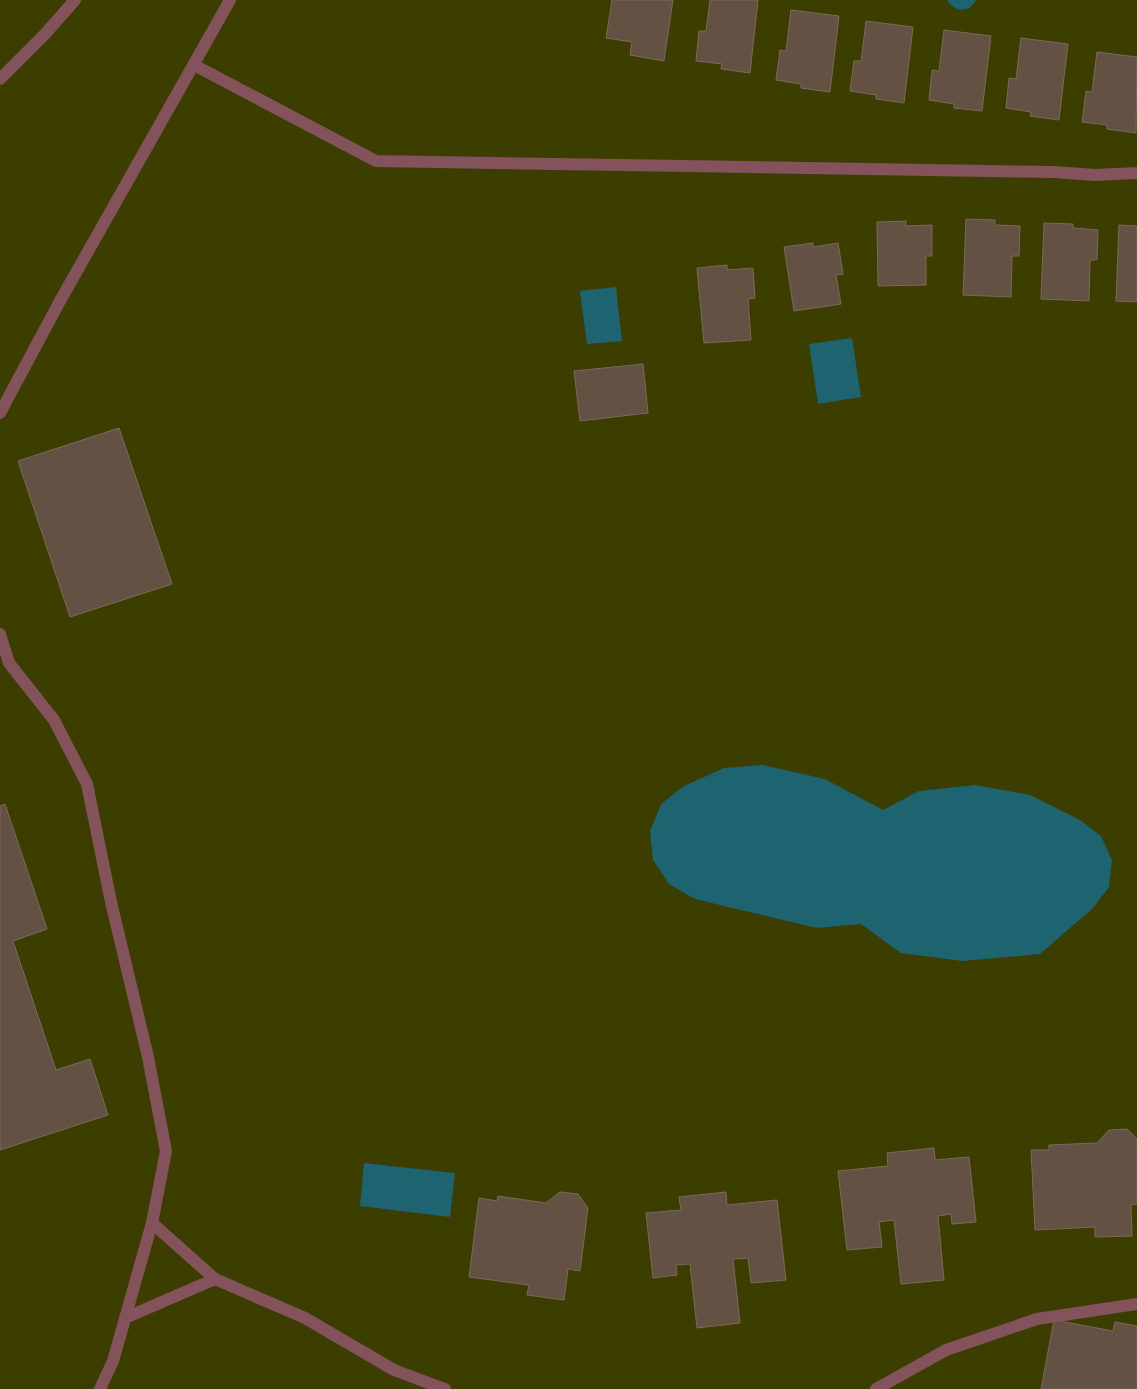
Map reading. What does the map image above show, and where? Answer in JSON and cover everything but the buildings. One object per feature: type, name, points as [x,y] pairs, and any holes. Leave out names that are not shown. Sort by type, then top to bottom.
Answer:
[{"type":"street","points":[[0,79],[45,34],[75,0]]},
{"type":"street","points":[[0,413],[60,301],[230,0]]},
{"type":"street","points":[[194,64],[376,160],[1095,174],[1137,173]]},
{"type":"street","points":[[0,399],[20,377]]},
{"type":"street","points":[[0,634],[4,666],[54,720],[87,784],[111,902],[148,1057],[166,1151],[152,1223],[113,1361],[100,1389]]},
{"type":"street","points":[[152,1223],[215,1279],[305,1318],[394,1370],[444,1389]]},
{"type":"street","points":[[125,1318],[215,1279]]},
{"type":"street","points":[[876,1389],[946,1350],[1037,1319],[1137,1304]]},
{"type":"shaded area","points":[[0,0],[1137,0],[1137,1389],[0,1389]]},
{"type":"water","points":[[947,0],[976,0],[970,8],[962,10],[954,7]]},
{"type":"water","points":[[616,287],[622,341],[587,344],[580,291]]},
{"type":"water","points":[[852,338],[861,397],[818,404],[809,344]]},
{"type":"water","points":[[763,765],[825,779],[883,810],[919,791],[975,785],[1030,795],[1080,820],[1101,836],[1112,860],[1109,887],[1093,908],[1040,954],[962,961],[901,953],[861,924],[817,928],[695,899],[669,884],[653,860],[650,831],[661,804],[684,786],[724,768]]},
{"type":"water","points":[[364,1163],[455,1173],[450,1217],[360,1206]]}]
